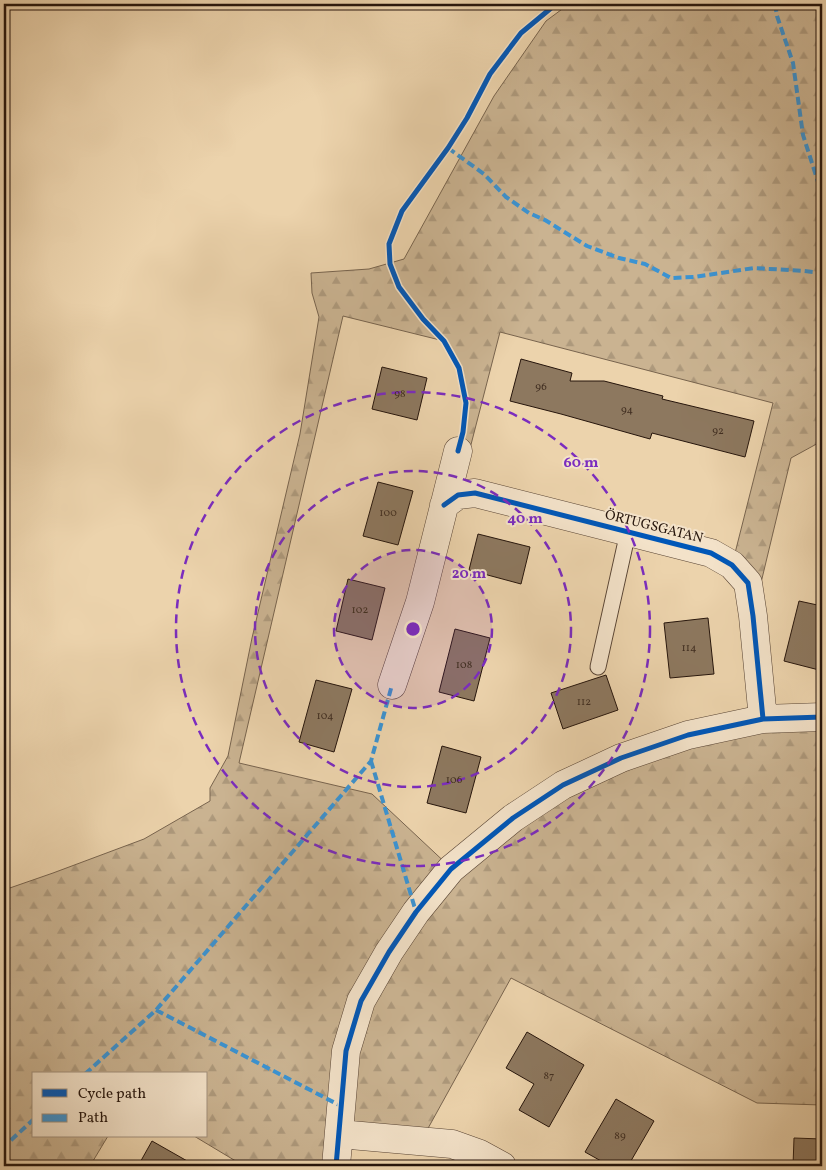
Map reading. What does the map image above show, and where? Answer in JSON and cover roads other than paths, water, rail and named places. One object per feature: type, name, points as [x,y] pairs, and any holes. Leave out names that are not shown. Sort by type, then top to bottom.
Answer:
[{"type":"street","points":[[392,685],[420,602],[458,451]]},
{"type":"street","name":"ÖRTUGSGATAN","points":[[444,505],[458,495],[476,493],[711,553],[732,565],[748,583],[763,719]]},
{"type":"street","points":[[336,1166],[346,1051],[361,1001],[389,952],[416,912],[451,868],[513,818],[563,785],[621,758],[688,735],[763,719],[822,717]]},
{"type":"street","points":[[339,1134],[452,1144],[480,1154],[502,1166]]},
{"type":"lane","points":[[598,667],[628,532]]}]
